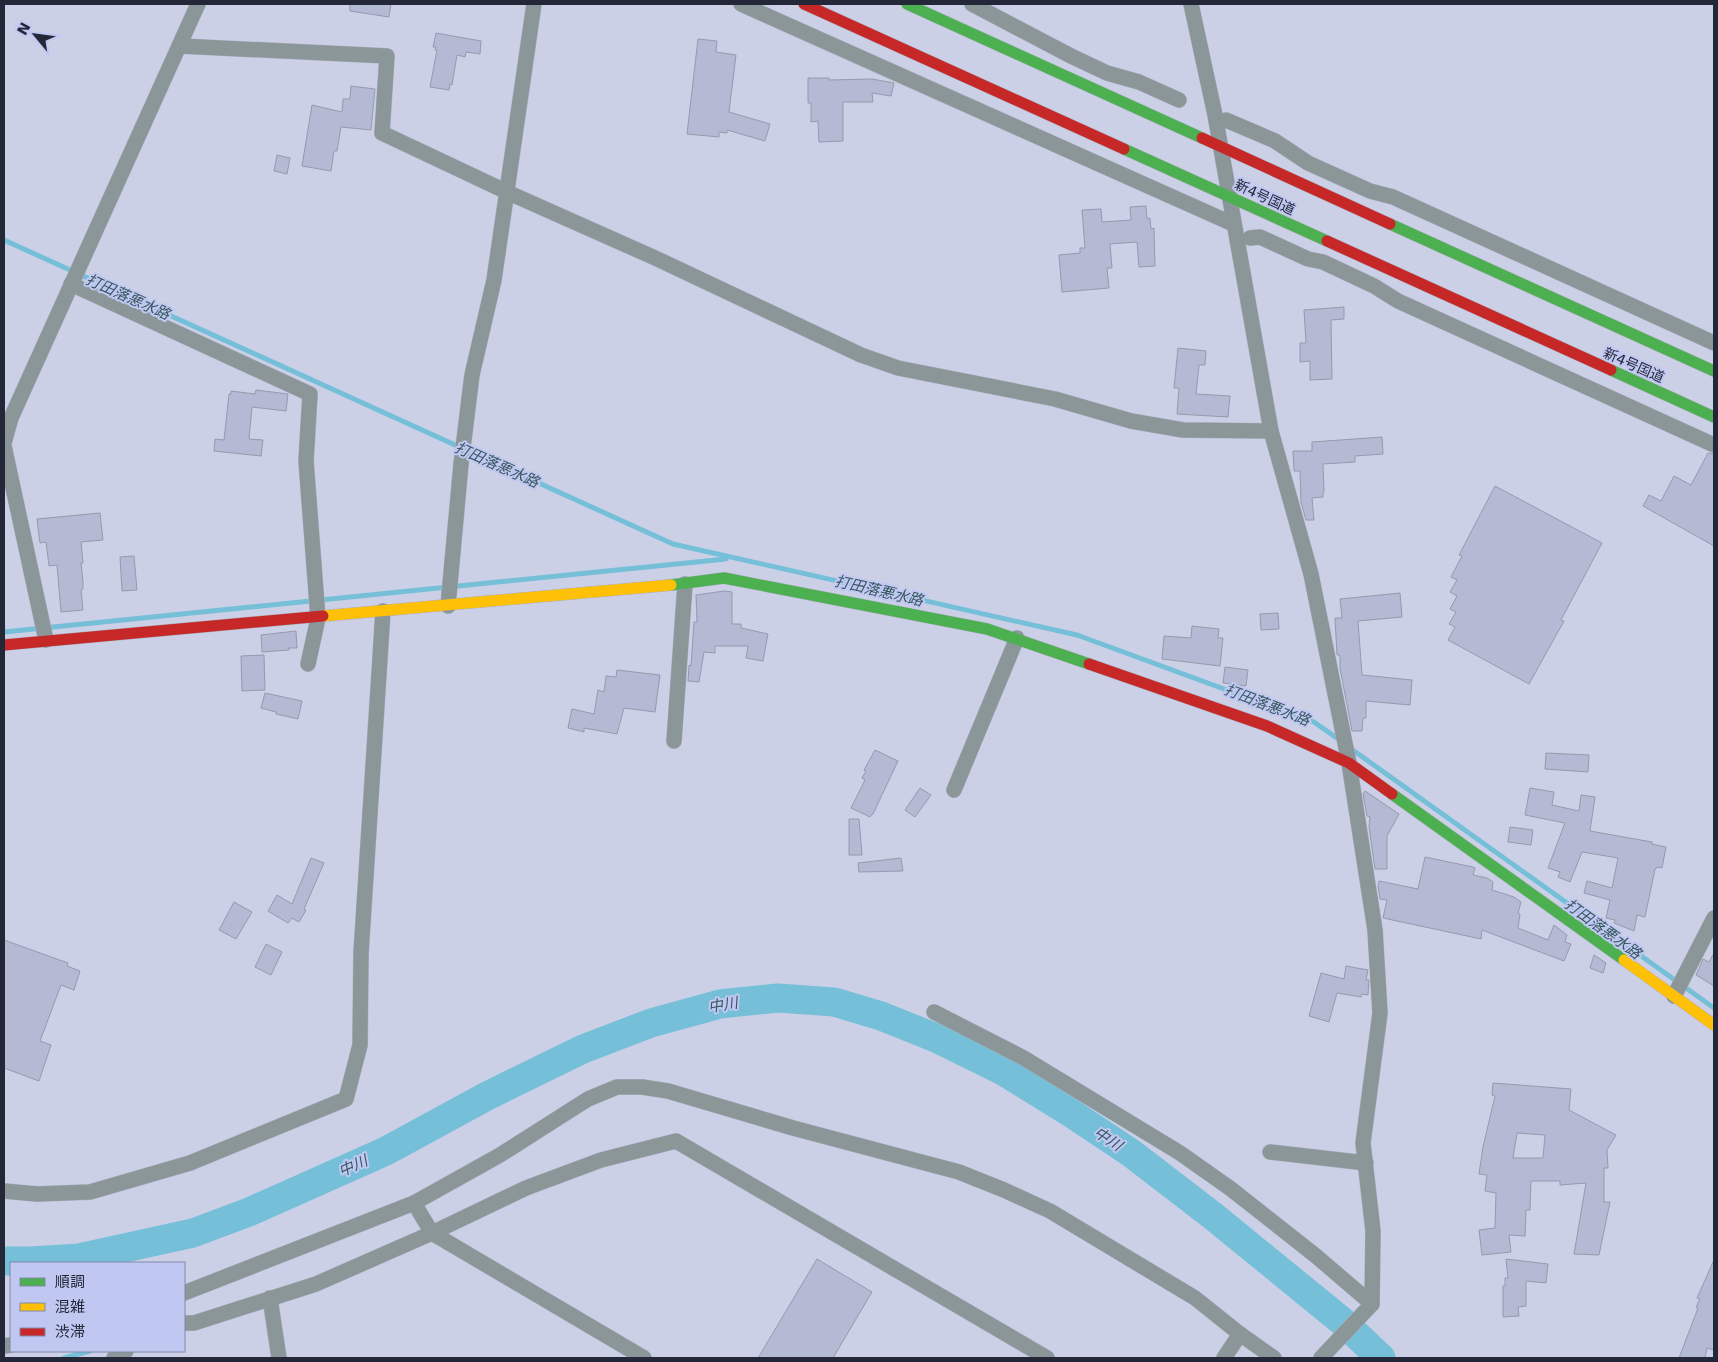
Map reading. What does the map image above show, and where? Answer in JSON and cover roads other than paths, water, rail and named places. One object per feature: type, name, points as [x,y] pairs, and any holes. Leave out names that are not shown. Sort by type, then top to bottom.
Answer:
[{"type":"main road","name":"新4号国道","points":[[804,4],[1714,418]]},
{"type":"main road","name":"新4号国道","points":[[908,4],[1714,372]]},
{"type":"main road","points":[[4,645],[685,584],[724,578],[987,629],[1267,726],[1349,763],[1714,1025]]},
{"type":"street","points":[[46,640],[4,445],[11,418],[198,4]]},
{"type":"street","points":[[448,606],[461,464],[472,376],[494,280],[534,4]]},
{"type":"street","points":[[741,4],[1233,224]]},
{"type":"street","points":[[972,4],[1087,64],[1107,73],[1139,82],[1178,100]]},
{"type":"street","points":[[1191,4],[1220,146],[1271,431],[1310,574],[1349,763],[1375,930],[1380,1013],[1363,1143],[1372,1231],[1372,1304],[1321,1358]]},
{"type":"street","points":[[180,46],[387,56],[382,133],[507,192],[654,257],[861,355],[898,368],[1055,399],[1131,421],[1183,430],[1271,431]]},
{"type":"street","points":[[1078,83],[1087,64]]},
{"type":"street","points":[[1226,120],[1275,141],[1308,163],[1370,191],[1393,197],[1714,343]]},
{"type":"street","points":[[1329,196],[1337,176]]},
{"type":"street","points":[[1250,238],[1260,237],[1308,259],[1323,262],[1374,286],[1398,301],[1714,445]]},
{"type":"street","points":[[1345,272],[1354,255]]},
{"type":"street","points":[[71,284],[310,394],[306,461],[318,618],[308,664]]},
{"type":"street","points":[[674,741],[685,584]]},
{"type":"street","points":[[4,1191],[37,1194],[90,1192],[190,1163],[346,1099],[360,1046],[362,953],[383,611]]},
{"type":"street","points":[[954,790],[1017,638]]},
{"type":"street","points":[[1674,996],[1714,918]]},
{"type":"street","points":[[934,1012],[1022,1057],[1180,1153],[1262,1213],[1372,1304]]},
{"type":"street","points":[[185,1293],[414,1203],[500,1155],[588,1099],[617,1087],[642,1086],[668,1091],[794,1128],[959,1172],[1004,1190],[1050,1211],[1195,1298],[1274,1358]]},
{"type":"street","points":[[185,1324],[194,1323],[316,1284],[432,1233],[526,1188],[601,1160],[676,1141],[1047,1358]]},
{"type":"street","points":[[1270,1152],[1366,1163]]},
{"type":"street","points":[[414,1203],[432,1233],[644,1358]]},
{"type":"street","points":[[270,1298],[279,1358]]},
{"type":"street","points":[[1224,1358],[1240,1334]]},
{"type":"waterway","name":"打田落悪水路","points":[[4,240],[673,544],[1077,635],[1314,722],[1341,741]]},
{"type":"waterway","points":[[4,632],[726,559]]},
{"type":"waterway","name":"打田落悪水路","points":[[1350,748],[1714,1008]]},
{"type":"waterway","name":"中川","points":[[4,1261],[79,1258],[193,1233],[249,1212],[386,1151],[487,1096],[583,1049],[651,1023],[720,1004],[778,998],[834,1002],[881,1016],[936,1038],[1003,1071],[1131,1153],[1213,1216],[1343,1322],[1381,1358]]},
{"type":"waterway","points":[[111,1262],[116,1251]]},
{"type":"waterway","points":[[64,1358],[86,1352]]}]
